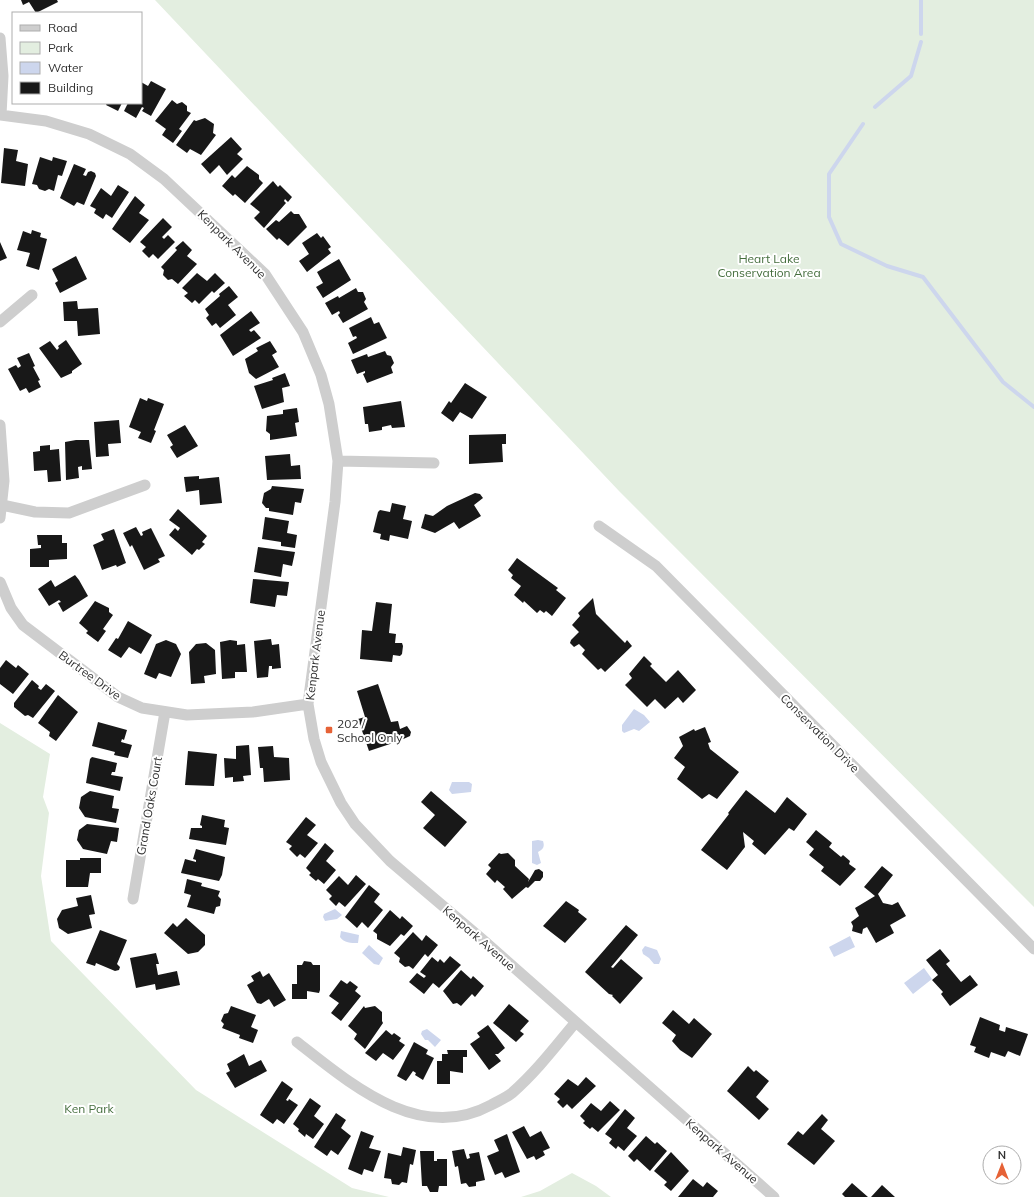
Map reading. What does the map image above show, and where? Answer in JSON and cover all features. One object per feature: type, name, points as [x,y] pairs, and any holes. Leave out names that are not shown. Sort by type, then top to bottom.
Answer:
[{"type":"street","points":[[0,38],[3,76],[1,115]]},
{"type":"street","name":"Kenpark Avenue","points":[[1,115],[53,124],[89,134],[130,154],[164,178],[265,274],[303,332],[321,375],[329,404],[338,461],[335,502],[308,704],[314,739],[322,762],[341,803],[355,824],[390,861],[483,940],[774,1197]]},
{"type":"street","points":[[0,322],[32,295]]},
{"type":"street","points":[[0,425],[4,481],[0,518]]},
{"type":"street","points":[[338,461],[434,463]]},
{"type":"street","points":[[2,506],[34,512],[69,512],[145,485]]},
{"type":"street","name":"Conservation Drive","points":[[599,526],[656,566],[1034,949]]},
{"type":"street","name":"Burtree Drive","points":[[0,582],[11,608],[23,624],[118,698],[142,708],[187,715],[253,712],[308,704]]},
{"type":"street","name":"Grand Oaks Court","points":[[133,899],[165,712]]},
{"type":"street","points":[[297,1042],[331,1069],[374,1098],[414,1115],[447,1118],[478,1112],[511,1094],[536,1070],[576,1023]]},
{"type":"green space","name":"Heart Lake Conservation Area","points":[[155,0],[1034,0],[1034,907],[619,491]]},
{"type":"green space","name":"Ken Park","points":[[0,723],[50,754],[43,797],[49,813],[41,876],[51,941],[196,1090],[352,1188],[389,1197],[0,1197]]},
{"type":"green space","points":[[572,1173],[596,1186],[611,1197],[521,1197],[540,1191]]},
{"type":"water","points":[[634,709],[644,715],[650,722],[639,731],[634,729],[624,733],[622,731],[622,725]]},
{"type":"water","points":[[452,782],[469,782],[472,784],[471,792],[452,794],[449,790]]},
{"type":"water","points":[[532,841],[543,841],[544,846],[538,852],[541,863],[537,865],[532,863]]},
{"type":"water","points":[[335,909],[342,915],[337,919],[325,921],[323,917],[324,914]]},
{"type":"water","points":[[341,931],[359,935],[358,943],[346,942],[340,937]]},
{"type":"water","points":[[850,936],[855,947],[834,957],[829,947]]},
{"type":"water","points":[[369,945],[383,958],[379,965],[374,964],[362,953]]},
{"type":"water","points":[[645,946],[657,950],[661,959],[659,964],[654,964],[643,954],[642,950]]},
{"type":"water","points":[[924,968],[932,979],[913,994],[904,983]]},
{"type":"water","points":[[427,1029],[441,1040],[435,1047],[428,1040],[425,1040],[421,1034],[422,1031]]},
{"type":"building","points":[[21,0],[57,0],[58,2],[38,12],[35,12],[29,2],[23,5]]},
{"type":"building","points":[[151,81],[166,89],[151,116],[142,111],[144,108],[142,107],[136,118],[124,111],[128,104],[142,104],[142,83],[148,86]]},
{"type":"building","points":[[172,100],[177,104],[182,102],[187,106],[187,111],[191,113],[179,129],[182,131],[173,143],[162,135],[166,129],[155,121]]},
{"type":"building","points":[[106,104],[122,104],[118,111]]},
{"type":"building","points":[[205,118],[214,124],[213,133],[216,135],[201,155],[190,149],[187,153],[176,145],[194,120],[196,121]]},
{"type":"building","points":[[231,137],[242,149],[237,154],[243,159],[227,175],[219,165],[210,174],[201,164]]},
{"type":"building","points":[[4,148],[18,150],[16,161],[28,164],[25,186],[1,183]]},
{"type":"building","points":[[40,157],[52,161],[53,157],[67,161],[62,176],[58,175],[54,191],[49,189],[45,191],[39,189],[37,185],[32,184]]},
{"type":"building","points":[[74,164],[86,169],[83,175],[86,176],[88,172],[91,171],[95,173],[96,176],[84,205],[77,202],[74,206],[60,198]]},
{"type":"building","points":[[247,166],[259,175],[259,179],[263,183],[245,203],[235,194],[233,196],[222,186],[232,175],[235,178]]},
{"type":"building","points":[[273,181],[278,187],[280,185],[292,197],[288,202],[285,199],[284,201],[286,203],[264,228],[254,218],[260,212],[250,204]]},
{"type":"building","points":[[118,185],[129,192],[112,218],[106,214],[103,219],[94,213],[96,209],[90,206],[101,188],[111,196]]},
{"type":"building","points":[[135,196],[145,205],[139,213],[149,220],[130,243],[112,229]]},
{"type":"building","points":[[291,211],[294,214],[299,214],[307,227],[288,246],[279,238],[277,240],[266,229],[276,220],[279,222]]},
{"type":"building","points":[[163,218],[172,227],[162,237],[164,239],[168,235],[175,242],[158,259],[153,254],[149,258],[142,251],[146,247],[140,242]]},
{"type":"building","points":[[32,230],[41,233],[40,237],[47,239],[39,270],[26,266],[30,253],[17,250],[23,231],[31,234]]},
{"type":"building","points":[[317,233],[321,238],[323,236],[331,247],[328,249],[331,253],[307,272],[299,261],[309,254],[302,243]]},
{"type":"building","points":[[183,241],[192,250],[187,256],[197,264],[178,284],[172,279],[168,280],[163,275],[164,270],[161,267],[177,250],[175,248]]},
{"type":"building","points":[[0,242],[7,258],[0,261]]},
{"type":"building","points":[[76,256],[87,279],[60,293],[55,283],[58,281],[52,269]]},
{"type":"building","points":[[339,259],[351,280],[323,298],[316,287],[323,283],[317,272]]},
{"type":"building","points":[[197,273],[207,281],[215,273],[225,283],[214,293],[212,291],[199,304],[195,300],[192,303],[184,296],[188,293],[182,288]]},
{"type":"building","points":[[229,286],[238,297],[228,305],[236,315],[220,328],[216,323],[212,326],[206,318],[209,315],[205,309]]},
{"type":"building","points":[[356,288],[358,292],[363,292],[366,299],[364,302],[368,309],[343,323],[338,315],[340,313],[339,311],[332,315],[325,303],[338,296],[339,298]]},
{"type":"building","points":[[77,301],[78,309],[98,308],[100,334],[78,336],[77,321],[64,321],[63,302]]},
{"type":"building","points":[[251,311],[260,323],[249,330],[251,332],[254,330],[261,338],[233,356],[220,335]]},
{"type":"building","points":[[371,317],[374,324],[379,322],[387,338],[353,354],[348,343],[357,338],[356,336],[353,337],[349,328]]},
{"type":"building","points":[[66,340],[82,364],[72,371],[72,373],[61,378],[39,348],[50,341],[57,350],[59,348],[58,346]]},
{"type":"building","points":[[270,341],[277,352],[272,355],[279,367],[256,379],[249,373],[245,359],[258,351],[256,348]]},
{"type":"building","points":[[385,351],[387,355],[391,356],[394,363],[391,367],[393,373],[367,383],[363,374],[365,371],[357,374],[351,360],[367,354],[368,357]]},
{"type":"building","points":[[29,353],[35,366],[33,367],[40,380],[38,381],[41,387],[29,393],[26,388],[20,391],[8,369],[16,365],[18,368],[21,366],[17,358]]},
{"type":"building","points":[[285,373],[290,386],[282,388],[284,402],[262,409],[254,386],[273,380],[272,378]]},
{"type":"building","points":[[465,383],[487,397],[472,419],[460,412],[453,422],[441,413],[449,401],[451,403]]},
{"type":"building","points":[[140,398],[147,401],[148,398],[164,404],[154,430],[156,431],[151,443],[138,438],[141,432],[129,427]]},
{"type":"building","points":[[401,401],[405,427],[392,428],[391,425],[382,427],[382,430],[369,432],[368,424],[365,424],[363,407]]},
{"type":"building","points":[[297,408],[299,422],[295,423],[297,436],[270,440],[270,434],[266,431],[267,416],[283,414],[283,410]]},
{"type":"building","points":[[119,420],[121,443],[108,444],[109,456],[96,457],[94,422]]},
{"type":"building","points":[[185,425],[198,446],[177,458],[170,447],[173,445],[167,435]]},
{"type":"building","points":[[506,434],[506,444],[502,444],[503,462],[469,464],[469,435]]},
{"type":"building","points":[[89,440],[92,469],[82,470],[82,466],[78,467],[79,478],[66,480],[65,442]]},
{"type":"building","points":[[50,445],[50,450],[59,449],[61,481],[48,482],[47,470],[34,471],[33,452],[40,451],[40,446]]},
{"type":"building","points":[[290,454],[291,466],[300,465],[301,479],[267,480],[265,456]]},
{"type":"building","points":[[199,476],[199,479],[219,477],[222,503],[200,505],[199,490],[186,492],[184,477]]},
{"type":"building","points":[[272,486],[304,489],[301,503],[295,502],[293,515],[269,511],[269,508],[266,508],[262,503],[264,493],[271,489]]},
{"type":"building","points":[[475,493],[480,494],[483,498],[474,505],[481,516],[459,529],[454,522],[435,533],[421,528],[425,514],[433,516],[447,506]]},
{"type":"building","points":[[392,503],[406,506],[403,519],[412,521],[408,539],[390,535],[389,541],[380,539],[381,534],[373,532],[378,512],[380,510],[390,512]]},
{"type":"building","points":[[178,509],[207,536],[202,542],[205,544],[199,550],[197,549],[192,555],[169,535],[175,528],[178,531],[180,528],[169,520]]},
{"type":"building","points":[[265,517],[289,521],[287,533],[297,535],[295,548],[281,546],[281,542],[262,539]]},
{"type":"building","points":[[136,527],[141,536],[143,535],[142,532],[151,528],[165,556],[158,559],[160,562],[144,570],[132,545],[130,547],[123,533]]},
{"type":"building","points":[[114,529],[126,563],[117,567],[116,565],[102,570],[93,545],[104,540],[101,534]]},
{"type":"building","points":[[37,535],[62,535],[62,543],[67,543],[67,559],[49,560],[49,567],[30,567],[30,549],[41,548],[41,545],[38,545]]},
{"type":"building","points":[[258,547],[295,552],[292,566],[283,564],[281,577],[254,572]]},
{"type":"building","points":[[517,558],[558,588],[556,590],[566,598],[552,616],[546,611],[544,613],[540,610],[537,613],[524,601],[523,603],[514,595],[521,586],[511,578],[513,575],[508,570]]},
{"type":"building","points":[[75,575],[88,596],[63,612],[58,603],[61,602],[59,600],[49,606],[38,589],[51,580],[55,587]]},
{"type":"building","points":[[253,579],[289,582],[287,596],[277,595],[275,607],[250,603]]},
{"type":"building","points":[[593,598],[596,614],[625,643],[627,640],[632,646],[605,672],[601,668],[598,670],[582,654],[585,650],[579,644],[574,647],[570,643],[579,632],[572,625],[580,616],[578,613]]},
{"type":"building","points":[[95,601],[109,608],[109,612],[113,615],[103,629],[106,631],[98,642],[86,633],[88,631],[79,623]]},
{"type":"building","points":[[376,602],[392,604],[389,633],[396,634],[395,643],[402,643],[403,646],[402,654],[400,656],[393,655],[392,662],[360,659],[362,630],[372,631]]},
{"type":"building","points":[[128,621],[152,635],[141,654],[129,647],[121,658],[108,650],[116,638],[118,639]]},
{"type":"building","points":[[271,639],[272,645],[279,644],[281,668],[272,669],[272,666],[269,666],[268,677],[257,678],[254,641]]},
{"type":"building","points":[[166,640],[176,644],[181,654],[171,677],[159,673],[156,679],[144,674],[156,644]]},
{"type":"building","points":[[230,640],[237,641],[237,645],[245,644],[247,672],[235,672],[235,678],[222,679],[220,642]]},
{"type":"building","points":[[206,643],[215,650],[216,674],[204,676],[205,683],[191,684],[189,652],[196,644]]},
{"type":"building","points":[[644,656],[652,664],[650,666],[666,682],[678,670],[696,690],[683,703],[678,697],[665,709],[655,699],[647,707],[625,685],[632,678],[629,674]]},
{"type":"building","points":[[6,660],[16,668],[18,665],[29,674],[13,694],[0,684],[0,668]]},
{"type":"building","points":[[32,680],[41,690],[46,684],[55,691],[33,718],[28,715],[25,716],[14,707],[14,703]]},
{"type":"building","points":[[378,684],[391,722],[398,721],[400,729],[407,726],[411,732],[410,736],[399,741],[369,751],[358,719],[365,717],[357,691]]},
{"type":"building","points":[[58,695],[78,712],[56,741],[49,736],[50,732],[38,723]]},
{"type":"building","points":[[98,722],[127,730],[124,740],[122,739],[121,742],[132,745],[128,758],[114,755],[115,752],[92,746]]},
{"type":"building","points":[[705,727],[711,742],[708,743],[710,749],[739,772],[717,799],[709,794],[702,799],[677,779],[685,767],[674,758],[683,746],[679,737],[694,729],[695,731]]},
{"type":"building","points":[[249,745],[251,775],[243,776],[244,781],[233,782],[233,777],[225,778],[224,758],[236,759],[236,746]]},
{"type":"building","points":[[273,746],[274,757],[289,758],[290,780],[264,782],[263,768],[260,768],[258,747]]},
{"type":"building","points":[[188,751],[217,754],[214,786],[185,785]]},
{"type":"building","points":[[92,757],[117,763],[115,772],[112,772],[111,775],[123,777],[120,791],[86,783],[90,759]]},
{"type":"building","points":[[746,790],[775,813],[787,797],[807,814],[794,831],[789,828],[765,855],[752,844],[754,841],[743,832],[745,847],[727,870],[701,850]]},
{"type":"building","points":[[90,791],[114,796],[112,808],[119,809],[116,823],[85,817],[79,808],[81,797]]},
{"type":"building","points":[[431,791],[467,822],[445,847],[423,828],[435,815],[421,802]]},
{"type":"building","points":[[202,815],[225,820],[224,827],[229,828],[226,845],[189,839],[191,828],[202,828],[200,825]]},
{"type":"building","points":[[306,817],[316,825],[307,835],[318,843],[305,858],[300,854],[297,857],[289,849],[292,846],[286,842]]},
{"type":"building","points":[[87,824],[119,828],[117,842],[111,841],[107,854],[83,849],[77,840],[79,830]]},
{"type":"building","points":[[816,830],[832,843],[829,847],[841,857],[843,855],[850,861],[849,864],[856,869],[840,886],[821,871],[824,867],[809,855],[814,849],[806,842]]},
{"type":"building","points":[[325,843],[334,851],[326,861],[336,870],[324,884],[318,879],[316,881],[309,875],[311,873],[306,868]]},
{"type":"building","points":[[196,849],[225,857],[222,875],[219,881],[181,873],[185,859],[196,862],[196,860],[193,859]]},
{"type":"building","points":[[499,853],[508,853],[515,860],[515,866],[529,879],[528,882],[535,870],[539,869],[543,872],[543,877],[540,881],[535,881],[528,888],[526,887],[512,899],[503,889],[505,887],[497,880],[495,883],[486,874],[491,868],[488,865]]},
{"type":"building","points":[[80,858],[101,858],[101,873],[90,873],[88,887],[66,887],[66,860],[80,860]]},
{"type":"building","points":[[882,866],[893,875],[878,894],[883,903],[892,905],[898,902],[906,916],[890,925],[894,933],[876,943],[867,927],[863,929],[862,934],[852,931],[853,926],[851,922],[859,916],[855,908],[875,896],[864,887]]},
{"type":"building","points":[[356,875],[366,884],[345,907],[339,902],[336,906],[329,899],[332,896],[326,890],[339,876],[348,885]]},
{"type":"building","points":[[187,879],[202,883],[201,886],[220,891],[218,896],[221,899],[220,906],[216,907],[214,914],[187,907],[191,895],[184,893]]},
{"type":"building","points":[[369,885],[380,894],[374,902],[383,910],[368,928],[362,922],[357,928],[345,917]]},
{"type":"building","points":[[91,895],[95,914],[89,915],[92,928],[68,934],[59,928],[57,919],[62,910],[78,906],[76,898]]},
{"type":"building","points":[[566,901],[579,910],[578,912],[587,919],[565,943],[543,926]]},
{"type":"building","points":[[390,910],[400,919],[402,916],[413,926],[404,936],[401,934],[390,946],[377,939],[377,934],[373,931]]},
{"type":"building","points":[[186,918],[205,935],[205,945],[198,952],[188,954],[164,933],[173,923],[177,927]]},
{"type":"building","points":[[626,925],[638,935],[611,967],[613,968],[621,959],[643,978],[620,1004],[612,996],[613,995],[609,994],[585,972]]},
{"type":"building","points":[[100,930],[127,940],[117,964],[120,967],[119,970],[115,971],[96,963],[95,966],[86,963]]},
{"type":"building","points":[[413,932],[422,941],[426,935],[438,945],[428,957],[425,954],[413,969],[409,966],[405,967],[399,962],[400,958],[394,953]]},
{"type":"building","points":[[940,949],[950,961],[946,964],[961,982],[970,975],[978,985],[950,1006],[941,994],[943,992],[932,980],[938,975],[926,960]]},
{"type":"building","points":[[156,953],[159,964],[156,964],[158,975],[177,971],[180,985],[156,990],[155,984],[136,988],[130,958]]},
{"type":"building","points":[[450,956],[461,965],[439,988],[433,983],[424,994],[409,982],[417,973],[424,978],[426,976],[420,972],[432,957],[438,962],[440,959],[444,963]]},
{"type":"building","points":[[304,961],[311,962],[313,965],[320,965],[320,990],[319,993],[307,991],[307,999],[292,999],[292,984],[297,984],[297,965],[302,965]]},
{"type":"building","points":[[461,970],[471,979],[473,976],[484,986],[475,997],[472,994],[461,1006],[457,1003],[453,1004],[443,991]]},
{"type":"building","points":[[260,971],[263,977],[269,973],[286,1000],[274,1007],[269,999],[261,1004],[257,1003],[247,985],[254,981],[251,976]]},
{"type":"building","points":[[341,980],[347,984],[350,981],[358,987],[355,991],[361,996],[341,1021],[331,1013],[339,1003],[329,996]]},
{"type":"building","points":[[509,1004],[529,1021],[520,1031],[524,1034],[516,1042],[493,1023]]},
{"type":"building","points":[[231,1006],[256,1015],[251,1027],[258,1030],[253,1043],[239,1038],[240,1035],[222,1028],[224,1024],[221,1021],[224,1014],[228,1013]]},
{"type":"building","points":[[364,1006],[365,1008],[375,1006],[382,1012],[383,1023],[365,1049],[354,1039],[357,1034],[348,1026]]},
{"type":"building","points":[[673,1010],[689,1024],[694,1018],[712,1034],[692,1058],[680,1050],[672,1041],[676,1035],[662,1023]]},
{"type":"building","points":[[980,1017],[1000,1025],[999,1030],[1005,1032],[1006,1027],[1028,1034],[1020,1056],[1008,1051],[1005,1057],[991,1052],[989,1058],[974,1052],[976,1047],[970,1045]]},
{"type":"building","points":[[488,1025],[505,1048],[498,1054],[495,1054],[501,1061],[489,1070],[470,1044],[480,1037],[477,1033]]},
{"type":"building","points":[[386,1030],[392,1035],[394,1033],[401,1038],[399,1041],[405,1045],[393,1060],[383,1053],[376,1061],[365,1053]]},
{"type":"building","points":[[414,1042],[428,1050],[426,1054],[434,1058],[423,1080],[415,1075],[416,1073],[413,1071],[406,1081],[397,1076]]},
{"type":"building","points":[[447,1050],[467,1050],[467,1057],[463,1057],[463,1073],[450,1071],[450,1084],[437,1084],[437,1061],[442,1061],[442,1054],[448,1054]]},
{"type":"building","points":[[244,1054],[249,1066],[261,1060],[267,1071],[235,1088],[226,1073],[230,1071],[227,1064]]},
{"type":"building","points":[[748,1066],[754,1072],[756,1070],[769,1081],[756,1097],[769,1109],[759,1120],[727,1091]]},
{"type":"building","points":[[586,1077],[596,1086],[572,1109],[567,1104],[563,1108],[557,1102],[560,1099],[554,1094],[568,1079],[578,1086]]},
{"type":"building","points":[[282,1081],[293,1089],[286,1100],[288,1101],[289,1099],[298,1105],[284,1124],[277,1119],[273,1124],[260,1115]]},
{"type":"building","points":[[310,1098],[321,1106],[314,1116],[324,1124],[313,1139],[306,1134],[305,1137],[293,1124]]},
{"type":"building","points":[[610,1101],[620,1110],[598,1132],[592,1127],[590,1129],[583,1123],[585,1121],[580,1116],[591,1103],[601,1111]]},
{"type":"building","points":[[625,1109],[635,1118],[627,1128],[637,1136],[624,1151],[618,1146],[616,1149],[609,1143],[612,1139],[605,1134]]},
{"type":"building","points":[[336,1113],[346,1120],[341,1128],[351,1136],[338,1155],[331,1150],[327,1156],[314,1147]]},
{"type":"building","points":[[822,1114],[828,1120],[821,1129],[835,1141],[814,1165],[787,1144],[798,1131],[803,1135]]},
{"type":"building","points":[[524,1126],[530,1137],[541,1131],[550,1148],[543,1151],[545,1155],[536,1160],[534,1156],[527,1159],[512,1132]]},
{"type":"building","points":[[361,1131],[374,1136],[369,1148],[381,1151],[373,1172],[364,1169],[362,1175],[348,1169]]},
{"type":"building","points":[[507,1134],[520,1172],[505,1178],[502,1172],[495,1175],[487,1156],[499,1151],[494,1140]]},
{"type":"building","points":[[646,1136],[655,1144],[657,1142],[667,1151],[650,1171],[637,1159],[634,1162],[628,1156]]},
{"type":"building","points":[[403,1147],[416,1150],[413,1165],[410,1164],[407,1183],[402,1182],[399,1185],[392,1184],[391,1179],[384,1178],[388,1153],[401,1156]]},
{"type":"building","points":[[464,1149],[467,1159],[470,1158],[469,1154],[479,1152],[485,1180],[476,1182],[476,1186],[469,1187],[466,1183],[461,1184],[458,1166],[455,1167],[452,1151]]},
{"type":"building","points":[[420,1151],[434,1151],[434,1161],[437,1161],[437,1159],[447,1159],[447,1186],[439,1186],[438,1192],[430,1192],[427,1186],[422,1186]]},
{"type":"building","points":[[671,1152],[689,1171],[671,1191],[664,1185],[667,1182],[654,1171]]},
{"type":"building","points":[[693,1179],[703,1187],[707,1182],[718,1191],[713,1197],[678,1197]]},
{"type":"building","points":[[852,1183],[868,1197],[845,1197],[842,1194]]},
{"type":"building","points":[[882,1185],[895,1197],[871,1197]]},
{"type":"waterway","points":[[921,0],[921,34]]},
{"type":"waterway","points":[[875,107],[911,76],[921,42]]},
{"type":"waterway","points":[[863,124],[829,174],[829,217],[841,244],[887,266],[923,277],[1003,382],[1034,407]]},
{"type":"place","name":"202 / School Only","points":[[329,730]]}]
